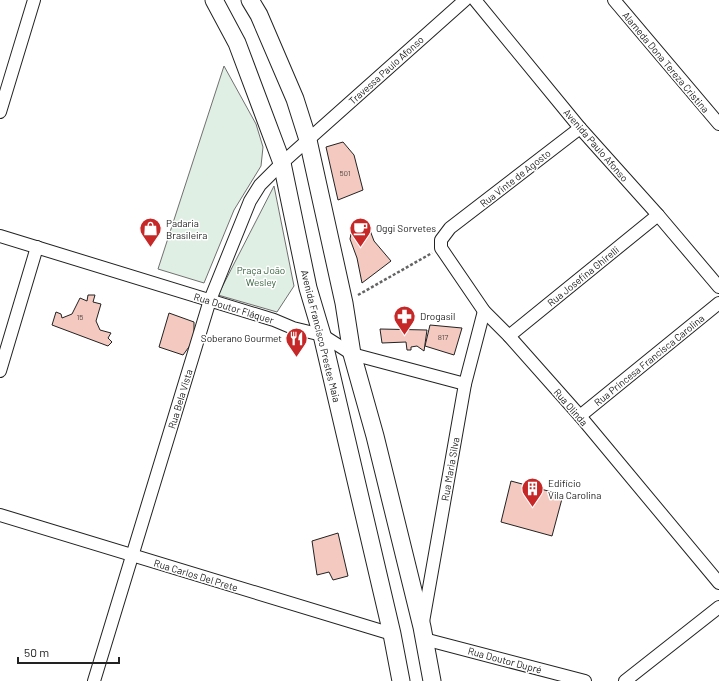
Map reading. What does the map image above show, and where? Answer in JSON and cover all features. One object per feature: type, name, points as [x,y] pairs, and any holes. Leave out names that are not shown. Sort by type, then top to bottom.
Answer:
[{"type":"main road","name":"Avenida Francisco Prestes Maia","points":[[214,0],[236,43],[282,164],[308,288],[322,335],[392,634],[401,681]]},
{"type":"main road","points":[[250,0],[259,15],[295,99],[308,140],[344,303],[352,354],[375,436],[423,633],[432,681]]},
{"type":"street","points":[[0,112],[34,0]]},
{"type":"street","name":"Travessa Paulo Afonso","points":[[308,140],[465,0]]},
{"type":"street","name":"Avenida Paulo Afonso","points":[[475,0],[580,128],[658,215],[719,288]]},
{"type":"street","name":"Alameda Dona Tereza Cristina","points":[[614,0],[719,124]]},
{"type":"street","name":"Rua Vinte de Agosto","points":[[450,228],[580,128]]},
{"type":"street","name":"Rua Bela Vista","points":[[94,681],[210,300],[250,201],[260,186],[308,140]]},
{"type":"street","name":"Rua Josefina Ghirelli","points":[[508,336],[658,215]]},
{"type":"street","name":"Rua Olinda","points":[[450,228],[442,240],[441,248],[484,311],[580,416],[719,583]]},
{"type":"street","name":"Rua Doutor Fláquer","points":[[0,236],[274,320],[293,328],[322,335],[352,354],[465,384]]},
{"type":"street","points":[[0,370],[37,247]]},
{"type":"street","name":"Rua Princesa Francisca Carolina","points":[[580,416],[719,303]]},
{"type":"street","name":"Rua Maria Silva","points":[[423,633],[465,384],[484,311]]},
{"type":"street","name":"Rua Carlos Del Prete","points":[[0,515],[392,634]]},
{"type":"street","points":[[632,679],[719,607]]},
{"type":"street","name":"Rua Doutor Dupré","points":[[423,633],[585,681]]},
{"type":"path","points":[[344,303],[426,256]]},
{"type":"green space","points":[[224,66],[256,124],[263,147],[261,166],[234,210],[204,283],[158,269]]},
{"type":"green space","name":"Praça João Wesley","points":[[274,186],[294,286],[277,312],[218,295]]},
{"type":"building","points":[[343,142],[354,155],[363,190],[338,200],[326,147]]},
{"type":"building","points":[[362,224],[368,225],[374,241],[391,261],[362,283],[357,258],[350,239],[351,234]]},
{"type":"building","points":[[88,295],[95,295],[93,302],[101,304],[96,321],[100,330],[111,333],[108,338],[112,342],[108,346],[52,325],[56,312],[61,314],[62,318],[72,314],[80,298],[87,301]]},
{"type":"building","points":[[169,313],[194,322],[194,340],[183,355],[159,347]]},
{"type":"building","points":[[430,325],[462,328],[454,355],[425,346]]},
{"type":"building","name":"Drogasil","points":[[380,329],[427,330],[424,351],[417,346],[411,347],[411,350],[407,350],[406,342],[382,343]]},
{"type":"building","name":"Edifício Vila Carolina","points":[[511,481],[563,495],[552,536],[501,522]]},
{"type":"building","points":[[338,533],[348,576],[333,580],[329,572],[317,575],[312,541]]},
{"type":"place","name":"Padaria Brasileira","points":[[150,248]]},
{"type":"place","name":"Oggi Sorvetes","points":[[360,248]]},
{"type":"place","name":"Drogasil","points":[[404,336]]},
{"type":"place","name":"Soberano Gourmet","points":[[297,358]]},
{"type":"place","name":"Edifício Vila Carolina","points":[[532,508]]}]
